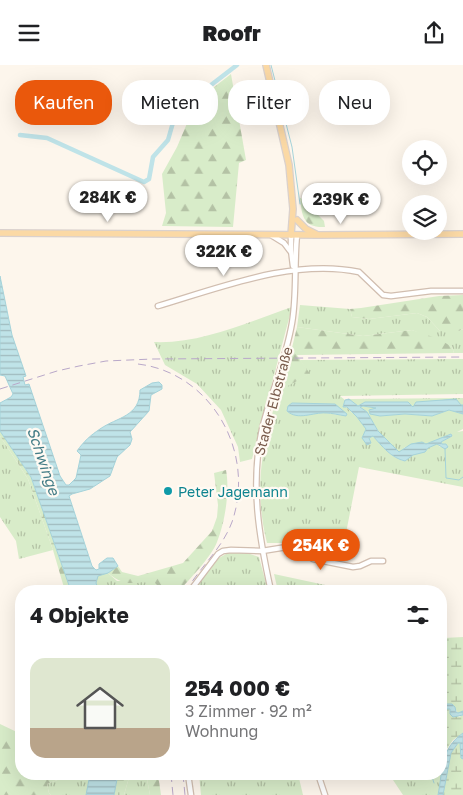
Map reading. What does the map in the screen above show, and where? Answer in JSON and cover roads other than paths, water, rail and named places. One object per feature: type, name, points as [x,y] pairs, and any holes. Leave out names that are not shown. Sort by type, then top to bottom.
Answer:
[{"type":"main road","points":[[266,65],[287,156],[294,235]]},
{"type":"main road","points":[[293,209],[297,220],[306,229],[318,235]]},
{"type":"main road","points":[[294,235],[297,220]]},
{"type":"main road","points":[[0,233],[463,234]]},
{"type":"street","points":[[271,235],[285,244],[291,252]]},
{"type":"street","name":"Stader Elbstraße","points":[[294,235],[291,252],[294,270]]},
{"type":"street","name":"Stader Elbstraße","points":[[270,585],[262,551],[256,501],[257,462],[262,429],[284,358],[293,321],[294,235]]},
{"type":"street","points":[[158,306],[272,273],[311,269],[359,271],[383,295],[391,296],[418,291],[463,291]]},
{"type":"street","points":[[194,585],[218,554],[223,551],[262,551],[292,546],[313,559],[353,567],[360,567],[371,561],[383,561]]},
{"type":"street","points":[[189,780],[190,795]]},
{"type":"street","points":[[320,780],[325,795]]},
{"type":"water","name":"Schwinge","points":[[0,276],[12,335],[26,376],[23,377],[25,385],[29,384],[60,476],[66,485],[69,485],[76,478],[81,455],[77,451],[85,441],[100,429],[132,411],[139,399],[140,390],[152,383],[159,382],[162,385],[162,389],[151,395],[149,411],[130,432],[132,439],[130,445],[117,457],[110,476],[90,489],[69,496],[92,566],[96,570],[99,569],[99,564],[107,558],[113,558],[118,566],[108,573],[98,576],[97,585],[69,585],[31,477],[0,431],[0,403],[13,394],[5,376],[0,375]]},
{"type":"water","points":[[349,399],[358,406],[365,402],[408,402],[413,407],[416,402],[456,399],[463,405],[463,414],[449,410],[432,416],[405,414],[380,416],[370,414],[369,410],[376,408],[360,407],[367,412],[378,431],[399,452],[411,444],[422,442],[426,444],[451,434],[452,436],[441,442],[448,447],[445,449],[437,444],[428,448],[425,452],[413,455],[405,461],[383,448],[373,436],[369,438],[371,443],[367,445],[362,438],[366,429],[347,407],[343,407],[345,400]]},
{"type":"water","points":[[292,403],[335,404],[347,414],[346,416],[321,413],[301,416],[291,414],[287,411],[288,406]]},
{"type":"water","points":[[447,704],[452,704],[458,713],[463,711],[463,715],[453,717],[450,714],[450,709],[447,709]]},
{"type":"water","points":[[463,733],[463,759],[461,758],[460,743],[458,743],[451,753],[447,774],[447,751]]},
{"type":"water","points":[[89,780],[117,780],[114,795],[86,795]]},
{"type":"water","points":[[440,780],[446,780],[443,795],[438,795]]},
{"type":"waterway","points":[[20,135],[47,138],[144,182],[149,179],[153,157],[168,140],[176,112],[237,65]]},
{"type":"waterway","points":[[271,65],[292,147],[300,204]]},
{"type":"waterway","points":[[445,449],[446,478],[459,480],[463,477]]},
{"type":"railway","points":[[0,389],[57,371],[106,361],[463,357]]},
{"type":"railway","points":[[138,364],[164,371],[187,383],[207,400],[222,421],[232,444],[238,469],[238,496],[228,532],[190,585]]},
{"type":"railway","points":[[172,780],[173,795]]},
{"type":"railway","points":[[184,780],[185,795]]},
{"type":"place","name":"Peter Jagemann","points":[[168,491]]}]
